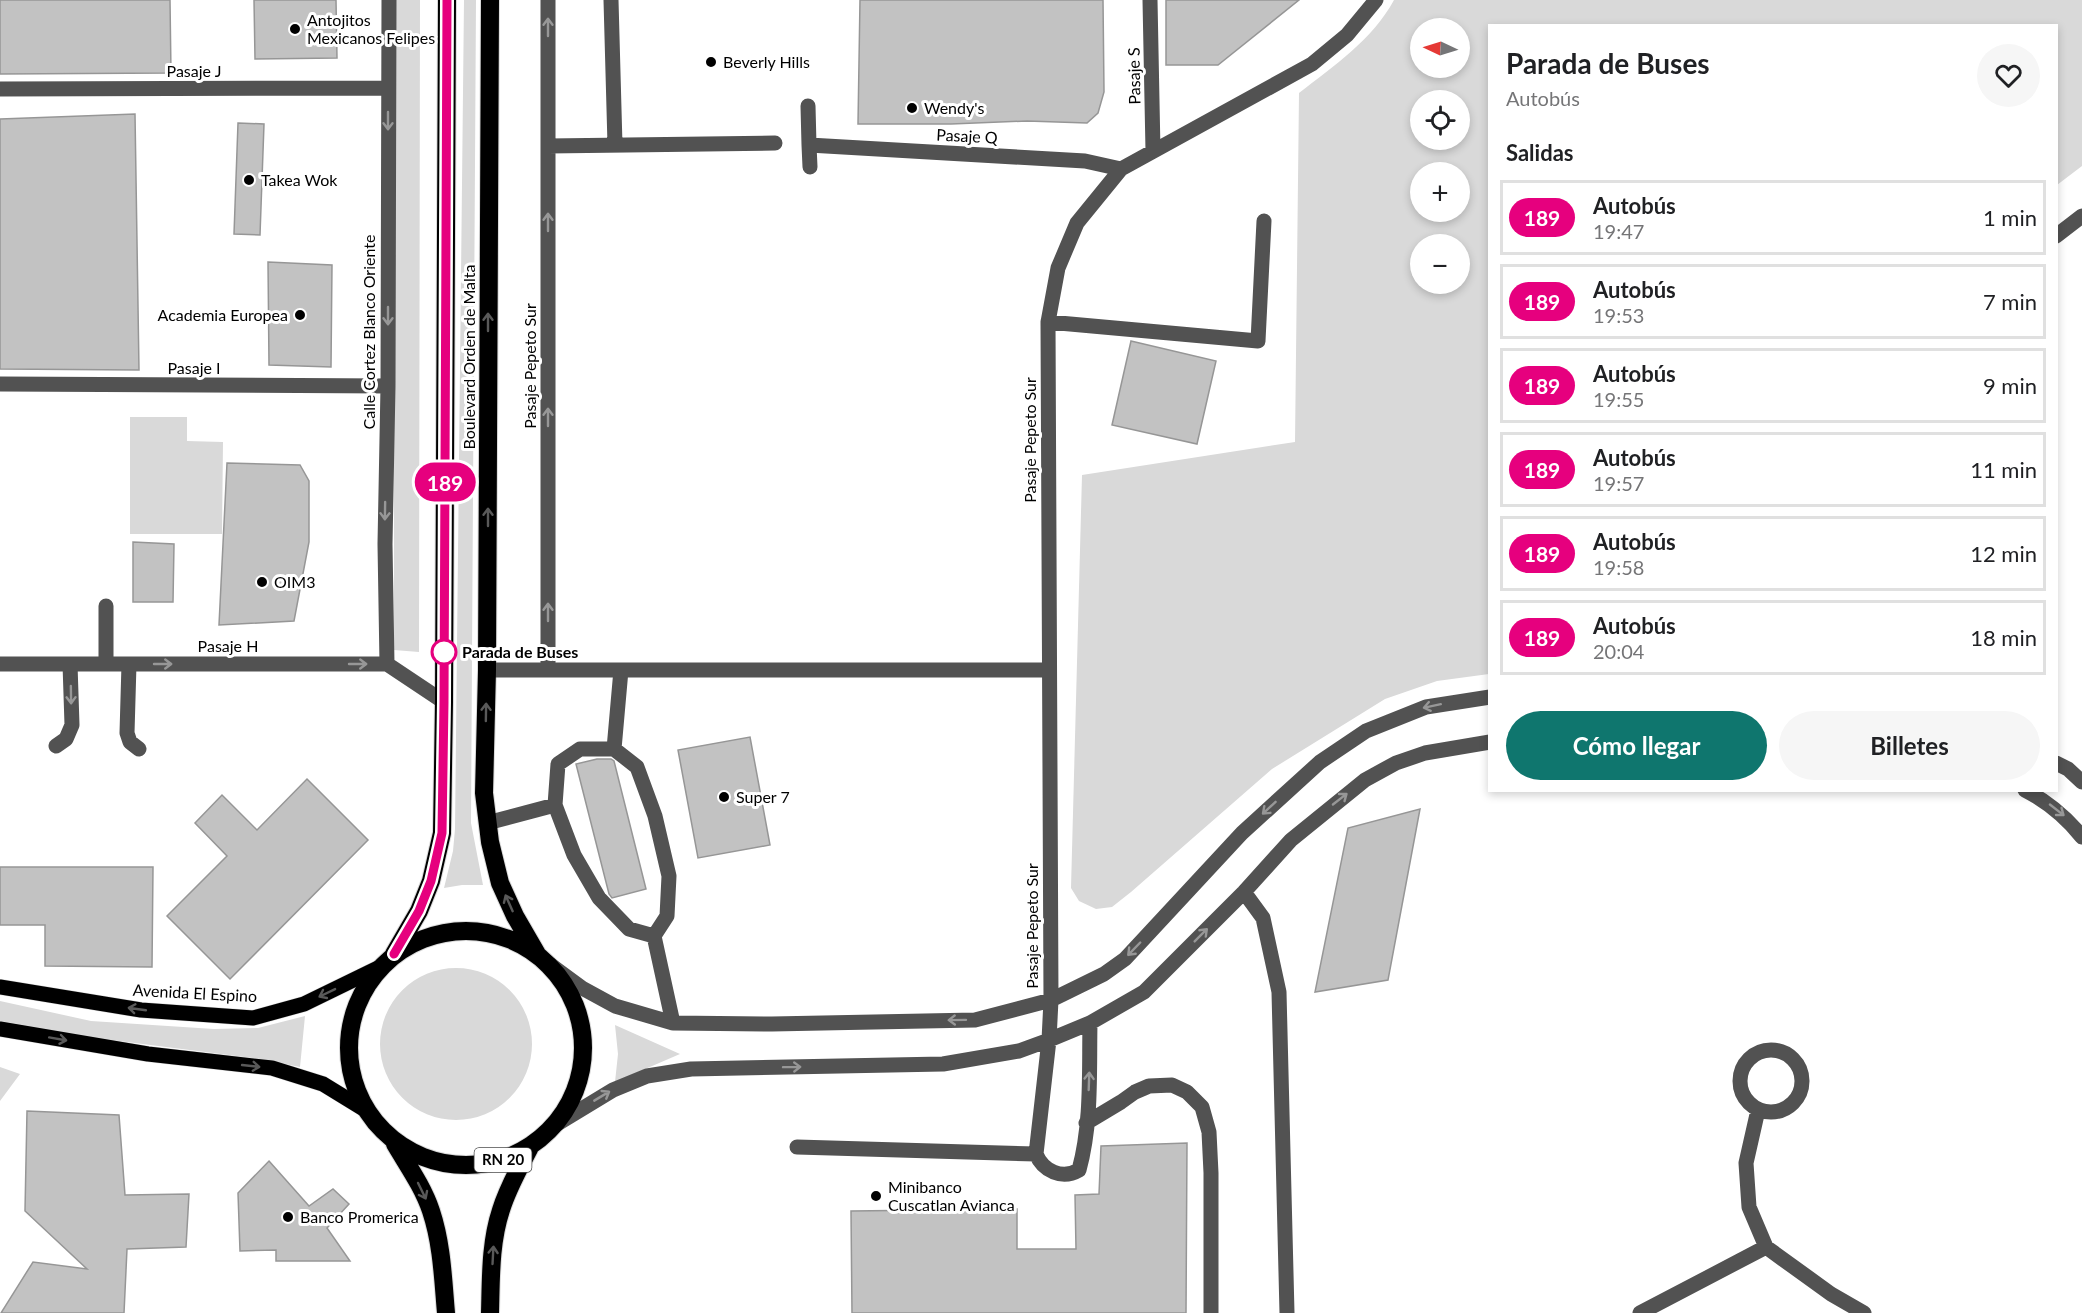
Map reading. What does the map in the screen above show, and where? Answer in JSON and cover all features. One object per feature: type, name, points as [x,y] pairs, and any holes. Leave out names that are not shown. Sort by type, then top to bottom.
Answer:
[{"type":"highway","name":"Boulevard Orden de Malta","points":[[394,954],[423,901],[431,881],[442,833],[447,0]]},
{"type":"highway","name":"Boulevard Orden de Malta","points":[[490,0],[487,670],[484,793],[490,842],[500,883],[515,916],[543,959]]},
{"type":"highway","name":"RN 20","points":[[471,929],[513,939],[543,959],[562,980],[573,999],[583,1041],[582,1063],[577,1084],[569,1104],[552,1127],[531,1145],[505,1159],[483,1165],[464,1166],[426,1159],[409,1151],[378,1127],[357,1094],[348,1056],[352,1018],[358,999],[380,967],[411,943],[449,931],[471,929]]},
{"type":"highway","name":"RN 20","points":[[393,1140],[421,1187],[430,1210],[440,1246],[446,1313]]},
{"type":"highway","name":"RN 20","points":[[490,1313],[493,1245],[500,1212],[509,1188],[531,1145]]},
{"type":"main road","name":"Avenida El Espino","points":[[0,987],[141,1010],[253,1018],[304,1004],[380,967]]},
{"type":"main road","points":[[0,1029],[148,1054],[272,1068],[323,1084],[367,1112]]},
{"type":"street","name":"Calle Cortez Blanco Oriente","points":[[387,664],[385,544],[388,386],[388,0]]},
{"type":"street","name":"Pasaje Pepeto Sur","points":[[548,0],[548,670]]},
{"type":"street","points":[[611,0],[615,145]]},
{"type":"street","name":"Pasaje S","points":[[1150,0],[1153,151]]},
{"type":"street","name":"Pasaje Pepeto Sur","points":[[1036,1154],[1049,1040],[1051,1000],[1048,322],[1058,268],[1077,223],[1121,169],[1312,64],[1347,35],[1376,0]]},
{"type":"street","name":"Pasaje J","points":[[0,89],[388,88]]},
{"type":"street","points":[[808,106],[810,167]]},
{"type":"street","points":[[548,146],[775,143]]},
{"type":"street","name":"Pasaje Q","points":[[809,145],[1085,161],[1121,169]]},
{"type":"street","points":[[2058,234],[2082,216]]},
{"type":"street","points":[[1048,322],[1258,341],[1264,221]]},
{"type":"street","name":"Pasaje I","points":[[0,384],[388,386]]},
{"type":"street","points":[[106,606],[106,664]]},
{"type":"street","name":"Pasaje H","points":[[0,664],[387,664]]},
{"type":"street","points":[[56,746],[66,739],[72,725],[70,664]]},
{"type":"street","points":[[129,664],[127,733],[130,742],[139,749]]},
{"type":"street","points":[[387,664],[444,702]]},
{"type":"street","points":[[487,670],[1049,670]]},
{"type":"street","points":[[614,749],[621,670]]},
{"type":"street","points":[[543,959],[582,988],[615,1006],[674,1023],[772,1024],[975,1020],[1051,1000],[1104,974],[1125,959],[1242,833],[1320,762],[1366,731],[1426,706],[1488,697]]},
{"type":"street","points":[[552,1127],[613,1090],[647,1076],[691,1069],[943,1064],[1019,1051],[1049,1040],[1090,1023],[1144,992],[1244,892],[1291,840],[1365,780],[1396,764],[1425,753],[1488,742]]},
{"type":"street","points":[[654,936],[629,929],[599,898],[574,855],[555,804],[558,764],[580,749],[614,749],[637,767],[655,816],[669,876],[668,916],[654,936],[674,1023]]},
{"type":"street","points":[[2058,764],[2068,769],[2082,782]]},
{"type":"street","points":[[2029,792],[2043,800],[2068,820],[2082,837]]},
{"type":"street","points":[[487,823],[555,804]]},
{"type":"street","points":[[1244,892],[1263,918],[1279,992],[1287,1313]]},
{"type":"street","points":[[797,1147],[1036,1154],[1047,1169],[1071,1175],[1079,1170],[1082,1159],[1086,1123],[1090,1023]]},
{"type":"street","points":[[1772,1049],[1782,1052],[1798,1064],[1803,1084],[1800,1094],[1787,1109],[1767,1113],[1758,1110],[1749,1104],[1743,1095],[1740,1074],[1744,1064],[1761,1051],[1772,1049]]},
{"type":"street","points":[[1086,1123],[1135,1092],[1149,1086],[1172,1085],[1187,1092],[1202,1107],[1209,1132],[1211,1173],[1211,1313]]},
{"type":"street","points":[[1758,1110],[1746,1163],[1749,1207],[1766,1247],[1831,1294],[1864,1313]]},
{"type":"street","points":[[1640,1313],[1766,1247]]},
{"type":"shaded area","points":[[394,0],[420,0],[419,652],[394,650]]},
{"type":"shaded area","points":[[464,0],[476,0],[471,823],[483,885],[444,888],[453,851],[455,829]]},
{"type":"shaded area","points":[[1394,0],[2082,0],[2082,166],[2058,184],[2058,24],[1488,24],[1488,674],[1437,681],[1385,699],[1272,769],[1131,892],[1112,907],[1096,909],[1079,901],[1071,888],[1082,475],[1295,442],[1299,93],[1326,73],[1364,39]]},
{"type":"shaded area","points":[[130,417],[187,417],[187,441],[223,442],[222,534],[130,534]]},
{"type":"shaded area","points":[[456,968],[471,969],[485,974],[510,990],[526,1015],[531,1029],[531,1059],[526,1073],[510,1098],[485,1114],[471,1119],[456,1120],[441,1119],[427,1114],[402,1098],[386,1073],[381,1059],[380,1044],[381,1029],[386,1015],[402,990],[427,974],[441,969]]},
{"type":"shaded area","points":[[0,1001],[91,1021],[214,1029],[258,1028],[305,1016],[300,1067],[260,1059],[88,1037],[0,1021]]},
{"type":"shaded area","points":[[615,1025],[680,1054],[615,1082],[618,1054]]},
{"type":"shaded area","points":[[0,1067],[20,1074],[0,1101]]},
{"type":"building","points":[[0,0],[170,0],[171,73],[0,74]]},
{"type":"building","name":"Antojitos Mexicanos Felipes","points":[[254,0],[336,0],[337,58],[255,59]]},
{"type":"building","points":[[860,0],[1103,0],[1104,92],[1098,113],[1087,123],[1027,121],[858,124]]},
{"type":"building","points":[[1166,0],[1299,0],[1218,65],[1166,65]]},
{"type":"building","points":[[135,114],[139,370],[0,369],[0,119]]},
{"type":"building","points":[[238,123],[264,124],[260,235],[234,234]]},
{"type":"building","name":"Academia Europea","points":[[268,262],[332,265],[331,367],[269,365]]},
{"type":"building","points":[[1131,341],[1216,361],[1197,444],[1112,425]]},
{"type":"building","name":"OIM3","points":[[227,463],[300,465],[309,481],[309,542],[294,621],[219,625]]},
{"type":"building","points":[[133,542],[174,544],[173,602],[133,602]]},
{"type":"building","name":"Super 7","points":[[750,737],[770,845],[698,858],[678,750]]},
{"type":"building","points":[[597,759],[614,761],[646,889],[612,898],[609,894],[576,764]]},
{"type":"building","points":[[307,779],[368,840],[230,979],[167,916],[227,856],[195,823],[222,795],[257,830]]},
{"type":"building","points":[[1420,809],[1388,980],[1315,992],[1348,828]]},
{"type":"building","points":[[0,867],[153,867],[152,967],[45,966],[45,925],[0,925]]},
{"type":"building","points":[[27,1111],[119,1115],[125,1195],[189,1194],[186,1247],[127,1249],[124,1313],[1,1313],[33,1262],[87,1269],[25,1211]]},
{"type":"building","points":[[1187,1143],[1186,1313],[852,1313],[851,1211],[1017,1209],[1017,1249],[1076,1249],[1075,1195],[1099,1194],[1101,1146]]},
{"type":"building","name":"Banco Promerica","points":[[269,1161],[309,1206],[333,1189],[349,1204],[327,1228],[350,1261],[276,1261],[276,1250],[240,1251],[238,1193]]},
{"type":"bus line","name":"189","points":[[394,954],[419,911],[431,881],[442,833],[447,0]]},
{"type":"place","name":"Antojitos Mexicanos Felipes","points":[[295,29]]},
{"type":"place","name":"Beverly Hills","points":[[711,62]]},
{"type":"place","name":"Wendy's","points":[[912,108]]},
{"type":"place","name":"Takea Wok","points":[[249,180]]},
{"type":"place","name":"Academia Europea","points":[[300,315]]},
{"type":"place","name":"OIM3","points":[[262,582]]},
{"type":"place","name":"Parada de Buses","points":[[444,652]]},
{"type":"place","name":"Super 7","points":[[724,797]]},
{"type":"place","name":"Minibanco Cuscatlan Avianca","points":[[876,1196]]},
{"type":"place","name":"Banco Promerica","points":[[288,1217]]}]
